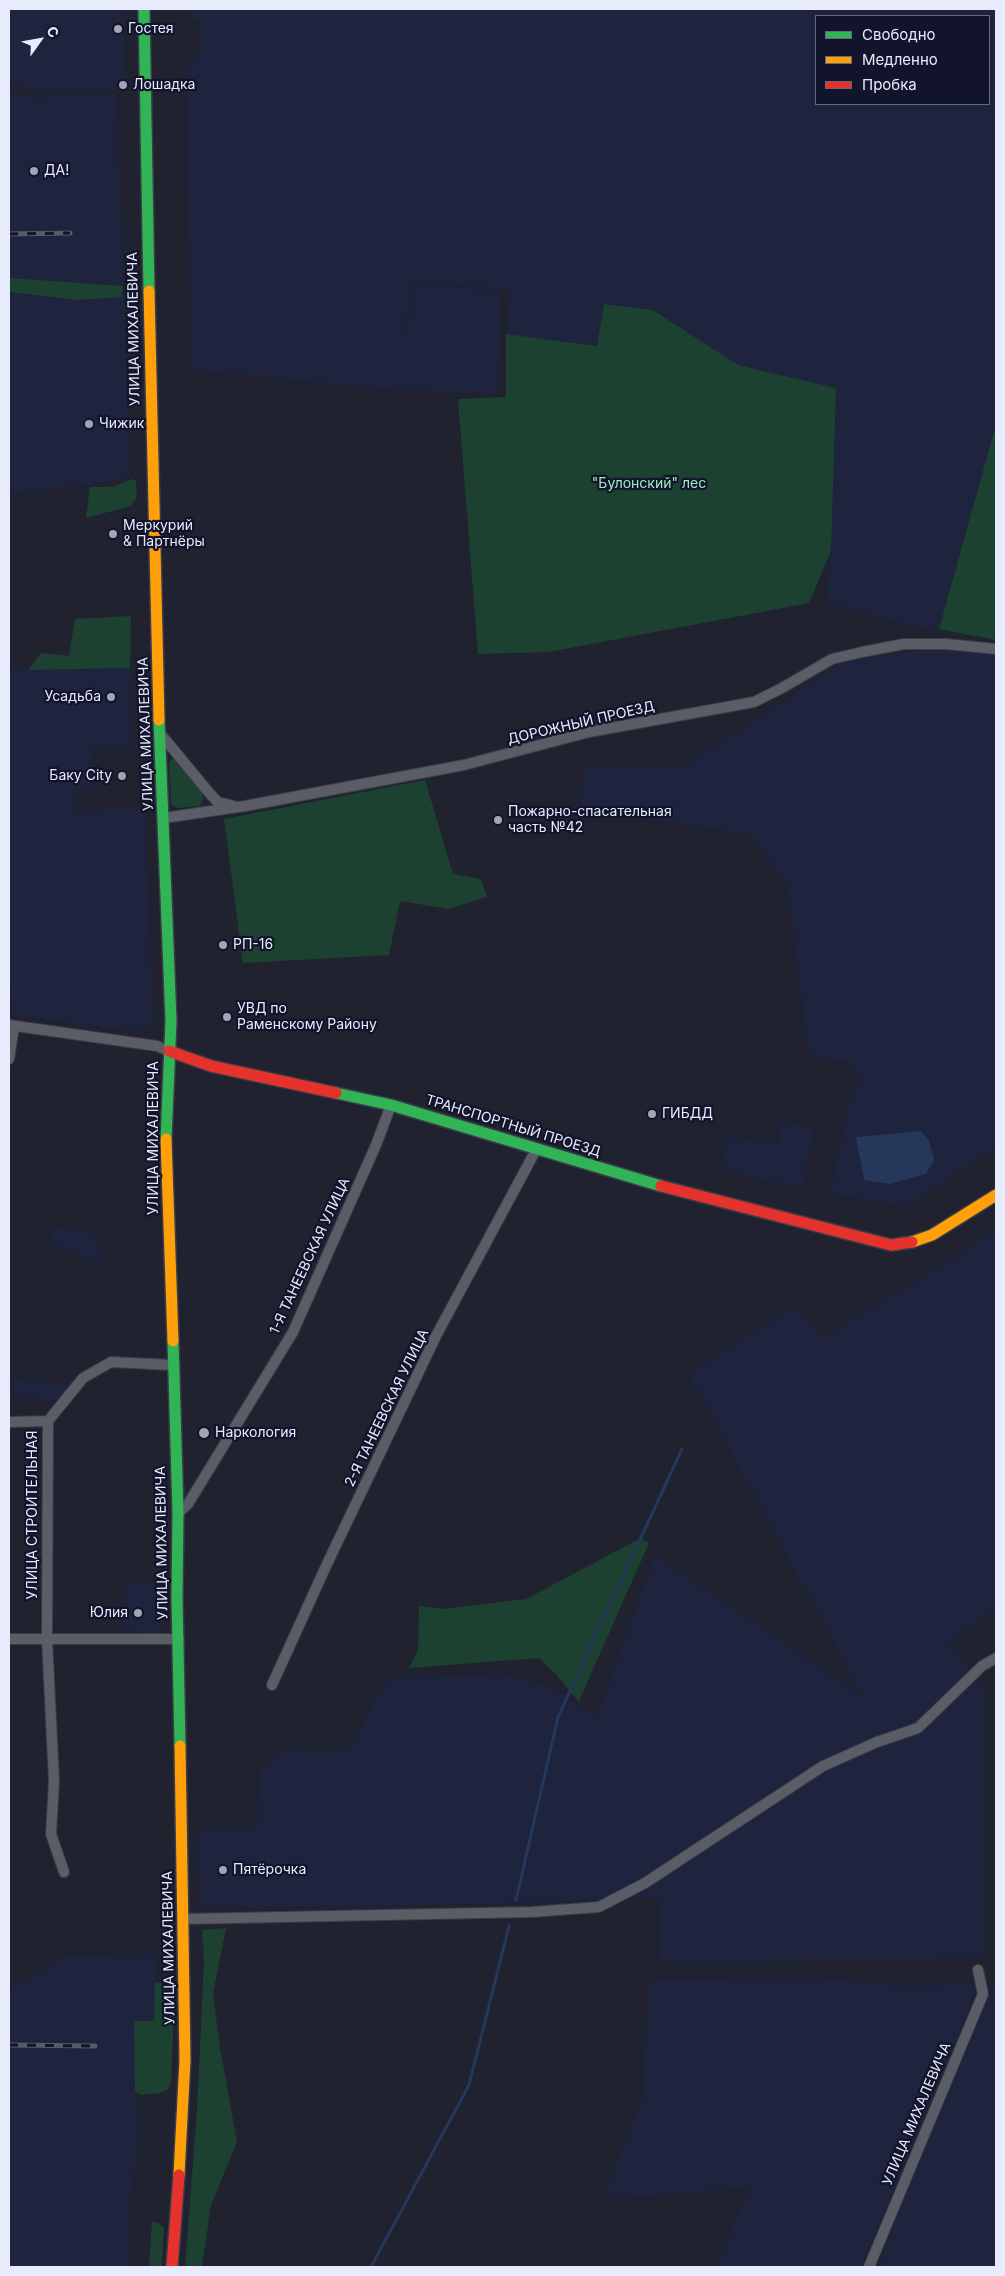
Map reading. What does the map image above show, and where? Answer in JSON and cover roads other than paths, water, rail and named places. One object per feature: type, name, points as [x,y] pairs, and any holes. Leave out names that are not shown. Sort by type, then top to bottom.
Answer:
[{"type":"main road","name":"УЛИЦА МИХАЛЕВИЧА","points":[[144,9],[151,442],[156,568],[159,731],[171,1021],[166,1137],[178,1513],[177,1598],[185,1969],[185,2060],[178,2198],[172,2267]]},
{"type":"main road","name":"ТРАНСПОРТНЫЙ ПРОЕЗД","points":[[169,1051],[211,1066],[391,1105],[676,1190],[891,1245],[905,1244],[932,1235],[996,1195]]},
{"type":"street","name":"ДОРОЖНЫЙ ПРОЕЗД","points":[[164,818],[245,806],[464,765],[589,732],[754,702],[790,684],[832,659],[862,652],[904,644],[946,644],[996,649]]},
{"type":"street","points":[[159,731],[214,798],[227,805],[245,806]]},
{"type":"street","points":[[9,1059],[11,1026]]},
{"type":"street","name":"ТРАНСПОРТНЫЙ ПРОЕЗД","points":[[11,1026],[157,1046],[169,1051]]},
{"type":"street","name":"1-Я ТАНЕЕВСКАЯ УЛИЦА","points":[[178,1513],[188,1504],[292,1332],[376,1145],[391,1105]]},
{"type":"street","name":"2-Я ТАНЕЕВСКАЯ УЛИЦА","points":[[272,1685],[327,1564],[436,1336],[537,1148]]},
{"type":"street","name":"УЛИЦА СТРОИТЕЛЬНАЯ","points":[[64,1872],[51,1834],[54,1781],[47,1639],[48,1422],[83,1378],[111,1362],[173,1365]]},
{"type":"street","points":[[9,1422],[48,1422]]},
{"type":"street","points":[[9,1639],[179,1639]]},
{"type":"street","points":[[183,1919],[502,1913],[599,1907],[646,1883],[823,1766],[877,1742],[918,1728],[982,1666],[996,1658]]},
{"type":"street","name":"УЛИЦА МИХАЛЕВИЧА","points":[[869,2267],[983,1994],[978,1970]]},
{"type":"waterway","points":[[516,1900],[558,1717],[682,1449]]},
{"type":"waterway","points":[[371,2267],[469,2085],[509,1926]]},
{"type":"railway","points":[[9,234],[70,233]]},
{"type":"railway","points":[[9,2045],[95,2046]]},
{"type":"place","name":"Гостея","points":[[118,29]]},
{"type":"place","name":"Лошадка","points":[[123,85]]},
{"type":"place","name":"ДА!","points":[[34,171]]},
{"type":"place","name":"Чижик","points":[[89,424]]},
{"type":"place","name":"Меркурий & Партнёры","points":[[113,534]]},
{"type":"place","name":"Усадьба","points":[[111,697]]},
{"type":"place","name":"Баку City","points":[[122,776]]},
{"type":"place","name":"Пожарно-спасательная часть №42","points":[[498,820]]},
{"type":"place","name":"РП-16","points":[[223,945]]},
{"type":"place","name":"УВД по Раменскому Району","points":[[227,1017]]},
{"type":"place","name":"ГИБДД","points":[[652,1114]]},
{"type":"place","name":"Наркология","points":[[204,1433]]},
{"type":"place","name":"Юлия","points":[[138,1613]]},
{"type":"place","name":"Пятёрочка","points":[[223,1870]]},
{"type":"park label","name":"\"Булонский\" лес","points":[[649,484]]}]
